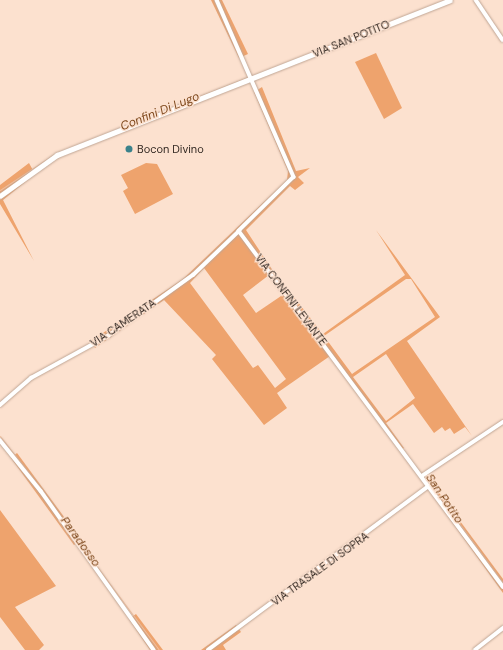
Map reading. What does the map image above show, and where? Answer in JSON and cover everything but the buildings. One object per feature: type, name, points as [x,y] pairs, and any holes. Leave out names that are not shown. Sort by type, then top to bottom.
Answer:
[{"type":"street","points":[[217,0],[294,177],[239,231]]},
{"type":"street","name":"VIA SAN POTITO","points":[[0,196],[57,155],[450,0]]},
{"type":"street","points":[[476,0],[503,40]]},
{"type":"street","name":"VIA CAMERATA","points":[[0,405],[32,378],[108,336],[193,275],[239,231]]},
{"type":"street","name":"VIA CONFINI LEVANTE","points":[[239,231],[503,587]]},
{"type":"street","points":[[422,476],[503,422]]},
{"type":"street","points":[[0,440],[41,491],[154,650]]},
{"type":"street","name":"VIA TRASALE DI SOPRA","points":[[208,650],[429,486]]},
{"type":"street","points":[[475,650],[503,628]]},
{"type":"shaded area","points":[[211,0],[222,0],[248,54],[239,58]]},
{"type":"shaded area","points":[[376,53],[402,108],[384,119],[355,62]]},
{"type":"shaded area","points":[[262,87],[296,171],[310,168],[298,177],[304,183],[295,190],[290,186],[246,230],[277,277],[273,279],[269,275],[243,295],[256,313],[284,294],[288,300],[294,297],[323,334],[405,275],[376,230],[440,317],[407,341],[472,436],[465,427],[454,434],[450,428],[445,431],[442,427],[434,433],[413,404],[386,423],[404,448],[401,450],[330,356],[277,393],[287,408],[264,425],[212,359],[216,355],[164,300],[95,348],[91,341],[183,279],[287,180],[288,171],[254,92]],"holes":[[[204,268],[286,379],[275,388],[258,365],[253,368],[190,283]],[[406,279],[411,279],[435,317],[352,374],[324,336]],[[386,354],[415,398],[386,421],[353,377]]]},
{"type":"shaded area","points":[[29,163],[35,174],[3,200],[34,261],[0,204],[0,185]]},
{"type":"shaded area","points":[[146,163],[157,164],[173,194],[135,214],[123,191],[128,188],[121,175]]},
{"type":"shaded area","points":[[17,453],[81,540],[74,545],[11,458]]},
{"type":"shaded area","points":[[434,486],[503,579],[503,593],[429,490]]},
{"type":"shaded area","points":[[0,510],[56,586],[15,607],[44,645],[39,650],[25,650],[0,617]]},
{"type":"shaded area","points":[[136,614],[163,650],[150,650],[129,619]]},
{"type":"shaded area","points":[[236,625],[241,632],[223,645],[226,650],[201,650]]},
{"type":"waterway","name":"Confini Di Lugo","points":[[214,0],[231,36]]},
{"type":"waterway","name":"Confini Di Lugo","points":[[190,100],[248,77]]},
{"type":"waterway","name":"Confini Di Lugo","points":[[0,190],[53,155]]},
{"type":"waterway","name":"San Potito","points":[[424,474],[503,419]]},
{"type":"waterway","name":"Paradosso","points":[[0,436],[45,494]]},
{"type":"waterway","name":"San Potito","points":[[425,477],[503,583]]},
{"type":"waterway","name":"Paradosso","points":[[92,560],[159,650]]},
{"type":"place","name":"Bocon Divino","points":[[129,149]]}]
